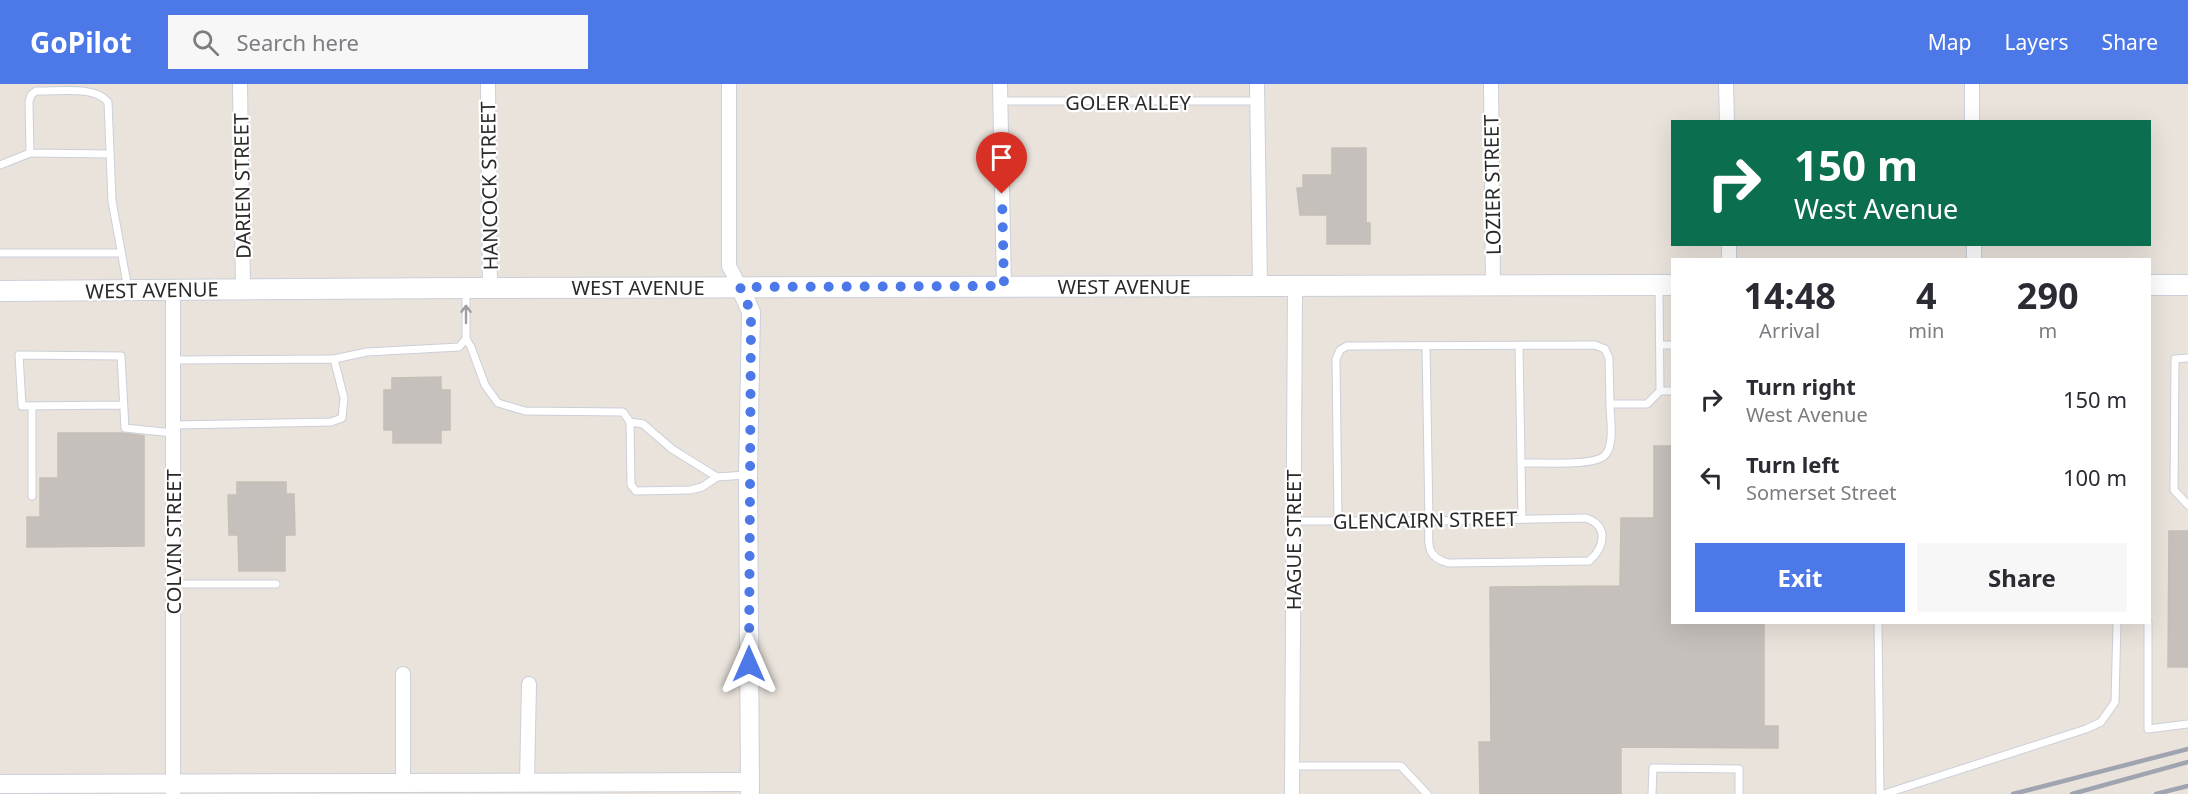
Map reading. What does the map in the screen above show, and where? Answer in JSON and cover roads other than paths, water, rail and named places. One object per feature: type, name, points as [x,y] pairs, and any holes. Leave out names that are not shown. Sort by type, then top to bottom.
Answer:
[{"type":"main road","name":"WEST AVENUE","points":[[0,291],[1666,285]]},
{"type":"main road","points":[[2151,285],[2188,285]]},
{"type":"street","name":"DARIEN STREET","points":[[240,84],[243,289]]},
{"type":"street","name":"HANCOCK STREET","points":[[488,84],[490,288]]},
{"type":"street","points":[[0,784],[173,789],[403,783],[527,783],[620,788],[750,788],[748,475],[751,312],[729,266],[729,84]]},
{"type":"street","points":[[1000,84],[1004,286]]},
{"type":"street","points":[[1257,84],[1260,286]]},
{"type":"street","name":"LOZIER STREET","points":[[1491,84],[1493,285]]},
{"type":"street","points":[[1726,84],[1727,120]]},
{"type":"street","points":[[1972,84],[1972,120]]},
{"type":"street","name":"HAGUE STREET","points":[[1292,794],[1295,286]]},
{"type":"street","name":"COLVIN STREET","points":[[173,291],[173,789]]},
{"type":"street","points":[[403,674],[403,783]]},
{"type":"street","points":[[527,783],[529,684]]},
{"type":"lane","points":[[30,153],[29,102],[36,91],[93,92],[103,95],[108,102],[112,201],[128,291]]},
{"type":"lane","name":"GOLER ALLEY","points":[[1000,101],[1257,101]]},
{"type":"lane","points":[[0,165],[30,153],[110,154]]},
{"type":"lane","points":[[0,253],[121,253]]},
{"type":"lane","points":[[1610,404],[1647,404],[1659,391],[1659,345],[1666,285]]},
{"type":"lane","points":[[466,288],[466,339],[485,385],[498,403],[525,411],[623,412],[630,422],[633,490],[690,490],[702,487],[717,477],[748,475]]},
{"type":"lane","points":[[173,360],[334,359],[367,352],[459,347],[466,339]]},
{"type":"lane","points":[[1338,521],[1336,358],[1340,350],[1347,345],[1595,345],[1605,350],[1609,358],[1610,404],[1610,444],[1606,455],[1595,462],[1521,463]]},
{"type":"lane","points":[[1426,345],[1429,521]]},
{"type":"lane","points":[[1519,345],[1522,518]]},
{"type":"lane","points":[[1659,345],[1671,345]]},
{"type":"lane","points":[[123,405],[21,406],[20,355],[121,356],[124,428],[173,429],[331,422],[342,418],[344,398],[334,359]]},
{"type":"lane","points":[[2188,358],[2175,359],[2174,490],[2188,505]]},
{"type":"lane","points":[[1659,391],[1671,391]]},
{"type":"lane","points":[[32,406],[32,496]]},
{"type":"lane","points":[[630,422],[643,424],[672,449],[717,477]]},
{"type":"lane","name":"GLENCAIRN STREET","points":[[1293,521],[1586,518],[1596,521],[1601,530],[1601,544],[1597,554],[1589,561],[1448,563],[1437,560],[1429,550],[1429,521]]},
{"type":"lane","points":[[173,584],[276,584]]},
{"type":"lane","points":[[1878,624],[1882,794],[2086,729],[2101,722],[2115,702],[2117,624]]},
{"type":"lane","points":[[2148,624],[2148,729],[2188,724]]},
{"type":"lane","points":[[1292,766],[1401,766],[1427,794]]},
{"type":"lane","points":[[1652,794],[1653,768],[1739,769],[1739,794]]},
{"type":"railway","points":[[2013,794],[2188,749]]},
{"type":"railway","points":[[2072,794],[2188,762]]},
{"type":"railway","points":[[2156,794],[2188,786]]}]
